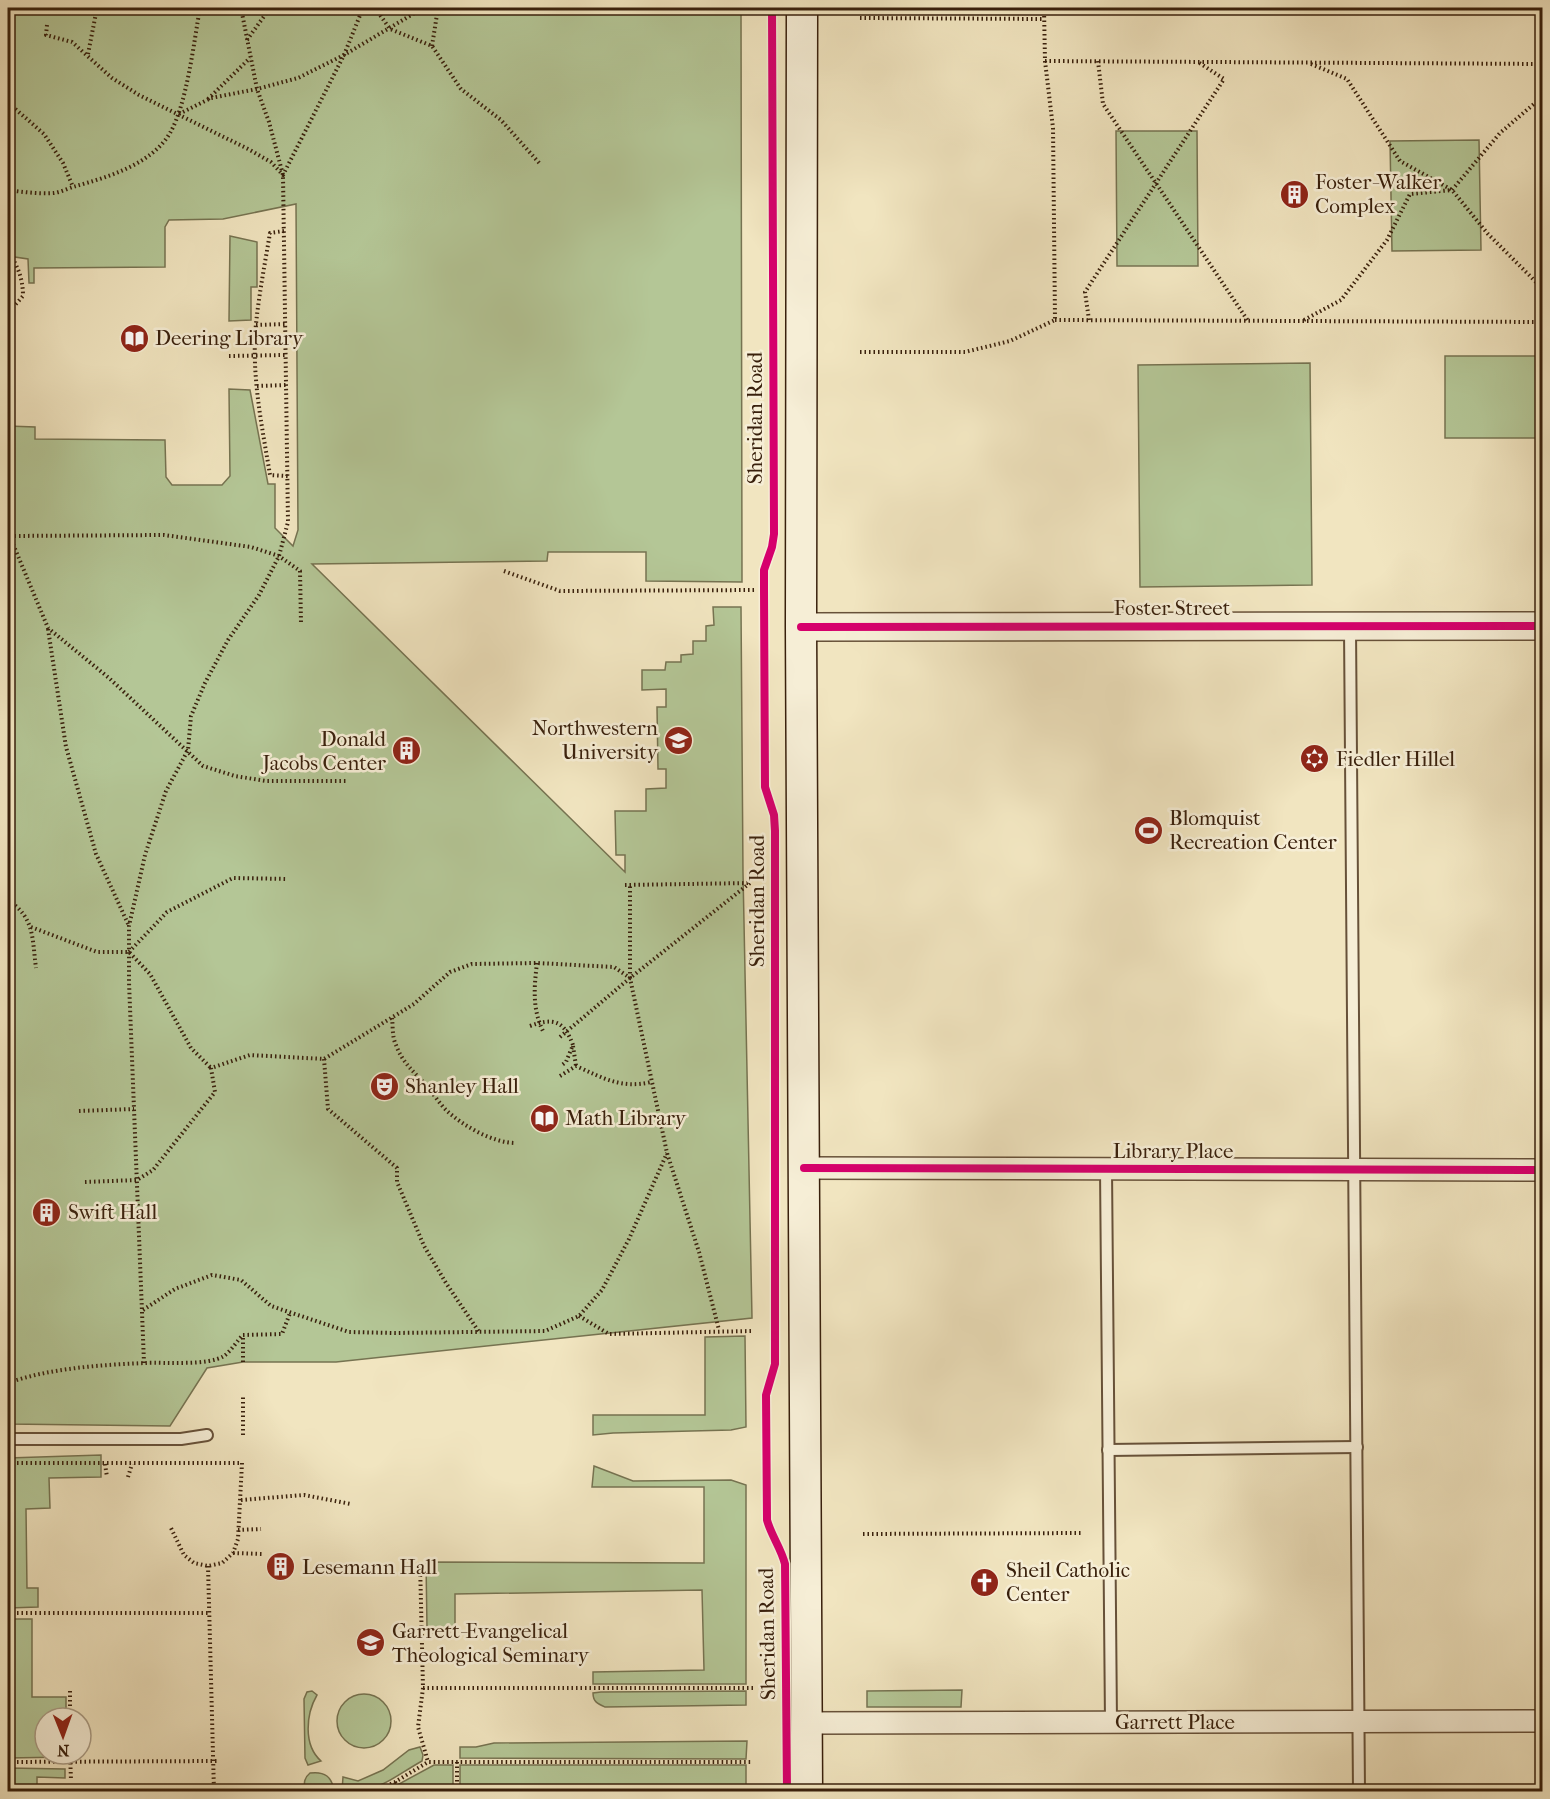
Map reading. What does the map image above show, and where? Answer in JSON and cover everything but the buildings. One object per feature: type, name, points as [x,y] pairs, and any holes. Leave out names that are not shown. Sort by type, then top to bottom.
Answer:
[{"type":"main road","name":"Sheridan Road","points":[[802,8],[801,627],[807,1791]]},
{"type":"street","name":"Foster Street","points":[[801,627],[1542,626]]},
{"type":"street","name":"Library Place","points":[[804,1168],[1542,1170]]},
{"type":"street","name":"Garrett Place","points":[[807,1723],[1542,1721]]},
{"type":"lane","points":[[1350,626],[1359,1791]]},
{"type":"lane","points":[[1106,1169],[1111,1722]]},
{"type":"lane","points":[[8,1439],[181,1439],[207,1435]]},
{"type":"lane","points":[[1108,1450],[1357,1447]]},
{"type":"path","points":[[88,55],[97,8]]},
{"type":"path","points":[[8,190],[54,193],[111,176],[134,166],[158,147],[170,134],[178,114],[200,8]]},
{"type":"path","points":[[144,1363],[129,926],[146,855],[166,791],[188,750],[191,716],[205,683],[228,640],[259,595],[279,556],[288,522],[283,175],[269,122],[257,89],[241,8]]},
{"type":"path","points":[[247,41],[270,8]]},
{"type":"path","points":[[283,175],[344,55],[363,8]]},
{"type":"path","points":[[375,8],[390,29],[432,46],[461,89],[501,120],[541,165]]},
{"type":"path","points":[[178,114],[206,100],[298,78],[344,55],[423,8]]},
{"type":"path","points":[[432,46],[438,8]]},
{"type":"path","points":[[1044,8],[1045,61],[1053,128],[1055,320]]},
{"type":"path","points":[[860,18],[1044,19]]},
{"type":"path","points":[[47,25],[46,35],[72,42],[112,78],[139,95],[271,162],[283,175]]},
{"type":"path","points":[[206,100],[250,58]]},
{"type":"path","points":[[1045,61],[1542,64]]},
{"type":"path","points":[[1098,61],[1103,104],[1248,321]]},
{"type":"path","points":[[1089,320],[1086,292],[1224,79],[1198,62]]},
{"type":"path","points":[[1308,63],[1347,79],[1400,161],[1452,190],[1488,234],[1542,288]]},
{"type":"path","points":[[1302,321],[1341,300],[1387,240],[1410,194],[1452,190],[1500,133],[1542,97]]},
{"type":"path","points":[[8,104],[44,134],[63,163],[73,187]]},
{"type":"path","points":[[284,231],[270,233],[256,325],[256,386],[270,475],[288,476]]},
{"type":"path","points":[[8,250],[23,280],[23,296],[8,313]]},
{"type":"path","points":[[860,352],[965,352],[1010,341],[1055,320],[1542,322]]},
{"type":"path","points":[[256,325],[285,324]]},
{"type":"path","points":[[229,356],[285,355]]},
{"type":"path","points":[[256,386],[286,385]]},
{"type":"path","points":[[129,926],[96,854],[69,758],[48,628],[9,534],[164,535],[251,547],[279,556],[300,571],[301,623]]},
{"type":"path","points":[[504,571],[560,591],[757,591]]},
{"type":"path","points":[[764,580],[764,601]]},
{"type":"path","points":[[48,628],[109,678],[203,766],[235,776],[266,781],[348,781]]},
{"type":"path","points":[[129,952],[167,912],[232,878],[288,879]]},
{"type":"path","points":[[561,1037],[630,978],[750,883],[628,885],[630,978],[651,1082],[667,1153],[699,1252],[719,1330]]},
{"type":"path","points":[[8,900],[20,908],[31,927],[36,968]]},
{"type":"path","points":[[31,927],[98,952],[129,952],[150,974],[191,1048],[212,1068],[215,1092],[153,1170],[137,1180],[85,1182]]},
{"type":"path","points":[[212,1068],[250,1055],[324,1059],[414,1004],[450,972],[472,964],[537,963],[614,967],[630,978]]},
{"type":"path","points":[[537,963],[534,990],[536,1018],[544,1033]]},
{"type":"path","points":[[392,1018],[395,1043],[405,1065],[446,1110],[461,1122],[479,1131],[506,1143],[516,1143]]},
{"type":"path","points":[[530,1026],[553,1021],[563,1025],[573,1045],[576,1066]]},
{"type":"path","points":[[562,1065],[566,1062],[573,1045]]},
{"type":"path","points":[[324,1059],[328,1109],[397,1168],[397,1182],[424,1245],[479,1332]]},
{"type":"path","points":[[576,1066],[620,1084],[636,1086],[651,1082]]},
{"type":"path","points":[[560,1076],[576,1066]]},
{"type":"path","points":[[79,1111],[134,1109]]},
{"type":"path","points":[[143,1310],[175,1289],[212,1275],[241,1280],[271,1306],[349,1332],[545,1331],[579,1316],[602,1290],[629,1239],[667,1153]]},
{"type":"path","points":[[8,1383],[25,1377],[88,1367],[207,1361],[224,1356],[243,1335],[282,1334],[290,1313]]},
{"type":"path","points":[[579,1316],[609,1334],[752,1331]]},
{"type":"path","points":[[243,1335],[243,1362]]},
{"type":"path","points":[[243,1397],[243,1435]]},
{"type":"path","points":[[8,1463],[242,1463],[238,1539],[233,1553],[222,1563],[207,1566],[194,1563],[184,1555],[170,1526]]},
{"type":"path","points":[[105,1464],[107,1477]]},
{"type":"path","points":[[128,1477],[132,1464]]},
{"type":"path","points":[[241,1500],[304,1495],[351,1504]]},
{"type":"path","points":[[238,1530],[261,1529]]},
{"type":"path","points":[[863,1534],[1082,1533]]},
{"type":"path","points":[[233,1553],[262,1554]]},
{"type":"path","points":[[420,1562],[423,1688],[418,1727],[428,1762]]},
{"type":"path","points":[[207,1566],[216,1761],[214,1791]]},
{"type":"path","points":[[8,1614],[208,1613]]},
{"type":"path","points":[[422,1631],[455,1633]]},
{"type":"path","points":[[423,1688],[754,1688]]},
{"type":"path","points":[[70,1691],[70,1706]]},
{"type":"path","points":[[93,1762],[216,1761]]},
{"type":"path","points":[[8,1762],[33,1762]]},
{"type":"path","points":[[374,1791],[395,1782],[428,1762],[753,1762]]},
{"type":"path","points":[[457,1762],[457,1791]]},
{"type":"path","points":[[70,1766],[71,1780]]},
{"type":"path","points":[[395,1782],[400,1791]]},
{"type":"green space","points":[[8,8],[741,8],[742,582],[646,581],[646,552],[548,552],[547,561],[312,564],[625,872],[625,855],[616,855],[615,811],[646,811],[646,789],[666,788],[666,769],[658,769],[657,707],[666,707],[666,689],[642,690],[642,670],[665,670],[666,662],[681,662],[681,655],[693,654],[693,641],[706,641],[706,626],[714,625],[713,607],[741,607],[743,873],[752,1318],[336,1362],[243,1362],[207,1368],[170,1426],[8,1424],[8,426],[35,427],[35,439],[165,440],[166,477],[172,485],[222,485],[230,476],[229,389],[250,390],[268,484],[275,484],[275,528],[293,546],[298,530],[296,204],[223,219],[169,220],[165,227],[165,267],[34,268],[34,283],[29,283],[28,259],[8,256]]},
{"type":"green space","points":[[1116,131],[1197,131],[1198,266],[1117,266]]},
{"type":"green space","points":[[1479,140],[1481,250],[1392,251],[1390,141]]},
{"type":"green space","points":[[230,236],[257,242],[257,287],[251,287],[251,320],[229,321]]},
{"type":"green space","points":[[1445,356],[1542,356],[1542,438],[1445,438]]},
{"type":"green space","points":[[1310,363],[1312,585],[1140,587],[1138,365]]},
{"type":"green space","points":[[745,1336],[746,1427],[731,1430],[593,1435],[593,1415],[705,1415],[705,1337]]},
{"type":"green space","points":[[101,1455],[101,1477],[49,1478],[50,1508],[26,1509],[27,1588],[38,1588],[38,1607],[8,1608],[8,1458]]},
{"type":"green space","points":[[594,1466],[633,1481],[731,1480],[746,1485],[746,1684],[593,1684],[593,1672],[704,1670],[702,1590],[455,1594],[455,1628],[427,1628],[426,1562],[704,1563],[704,1487],[592,1487]]},
{"type":"green space","points":[[8,1619],[32,1619],[32,1697],[66,1697],[66,1706],[33,1706],[33,1758],[8,1758]]},
{"type":"green space","points":[[962,1690],[961,1707],[867,1707],[867,1691]]},
{"type":"green space","points":[[312,1691],[317,1695],[310,1711],[309,1738],[311,1747],[321,1761],[308,1765],[305,1758],[304,1699],[307,1692]]},
{"type":"green space","points":[[746,1691],[746,1705],[605,1707],[598,1704],[593,1696],[593,1693],[601,1692]]},
{"type":"green space","points":[[364,1694],[383,1702],[391,1721],[383,1740],[364,1748],[345,1740],[337,1721],[345,1702]]},
{"type":"green space","points":[[747,1741],[746,1759],[460,1758],[460,1747],[476,1747],[494,1743]]},
{"type":"green space","points":[[420,1747],[423,1755],[422,1761],[393,1779],[376,1787],[342,1791],[343,1777],[358,1781],[383,1770],[409,1750]]},
{"type":"green space","points":[[434,1765],[453,1765],[453,1791],[403,1791],[399,1784]]},
{"type":"green space","points":[[460,1765],[746,1765],[746,1791],[460,1791]]},
{"type":"green space","points":[[8,1768],[65,1769],[65,1778],[37,1777],[37,1791],[8,1791]]},
{"type":"green space","points":[[310,1773],[327,1776],[332,1782],[334,1791],[306,1791],[305,1781]]},
{"type":"cycle path","points":[[772,8],[774,534],[764,570],[764,590],[765,787],[774,815],[775,831],[775,1364],[766,1395],[767,1520],[785,1564],[787,1792]]},
{"type":"cycle path","points":[[801,627],[1542,626]]},
{"type":"cycle path","points":[[804,1168],[1542,1170]]},
{"type":"place","name":"Foster-Walker Complex","points":[[1294,194]]},
{"type":"place","name":"Deering Library","points":[[134,338]]},
{"type":"place","name":"Northwestern University","points":[[679,740]]},
{"type":"place","name":"Donald Jacobs Center","points":[[407,751]]},
{"type":"place","name":"Fiedler Hillel","points":[[1315,759]]},
{"type":"place","name":"Blomquist Recreation Center","points":[[1148,830]]},
{"type":"place","name":"Shanley Hall","points":[[384,1086]]},
{"type":"place","name":"Math Library","points":[[544,1118]]},
{"type":"place","name":"Swift Hall","points":[[47,1212]]},
{"type":"place","name":"Lesemann Hall","points":[[281,1567]]},
{"type":"place","name":"Sheil Catholic Center","points":[[985,1582]]},
{"type":"place","name":"Garrett-Evangelical Theological Seminary","points":[[371,1643]]}]
